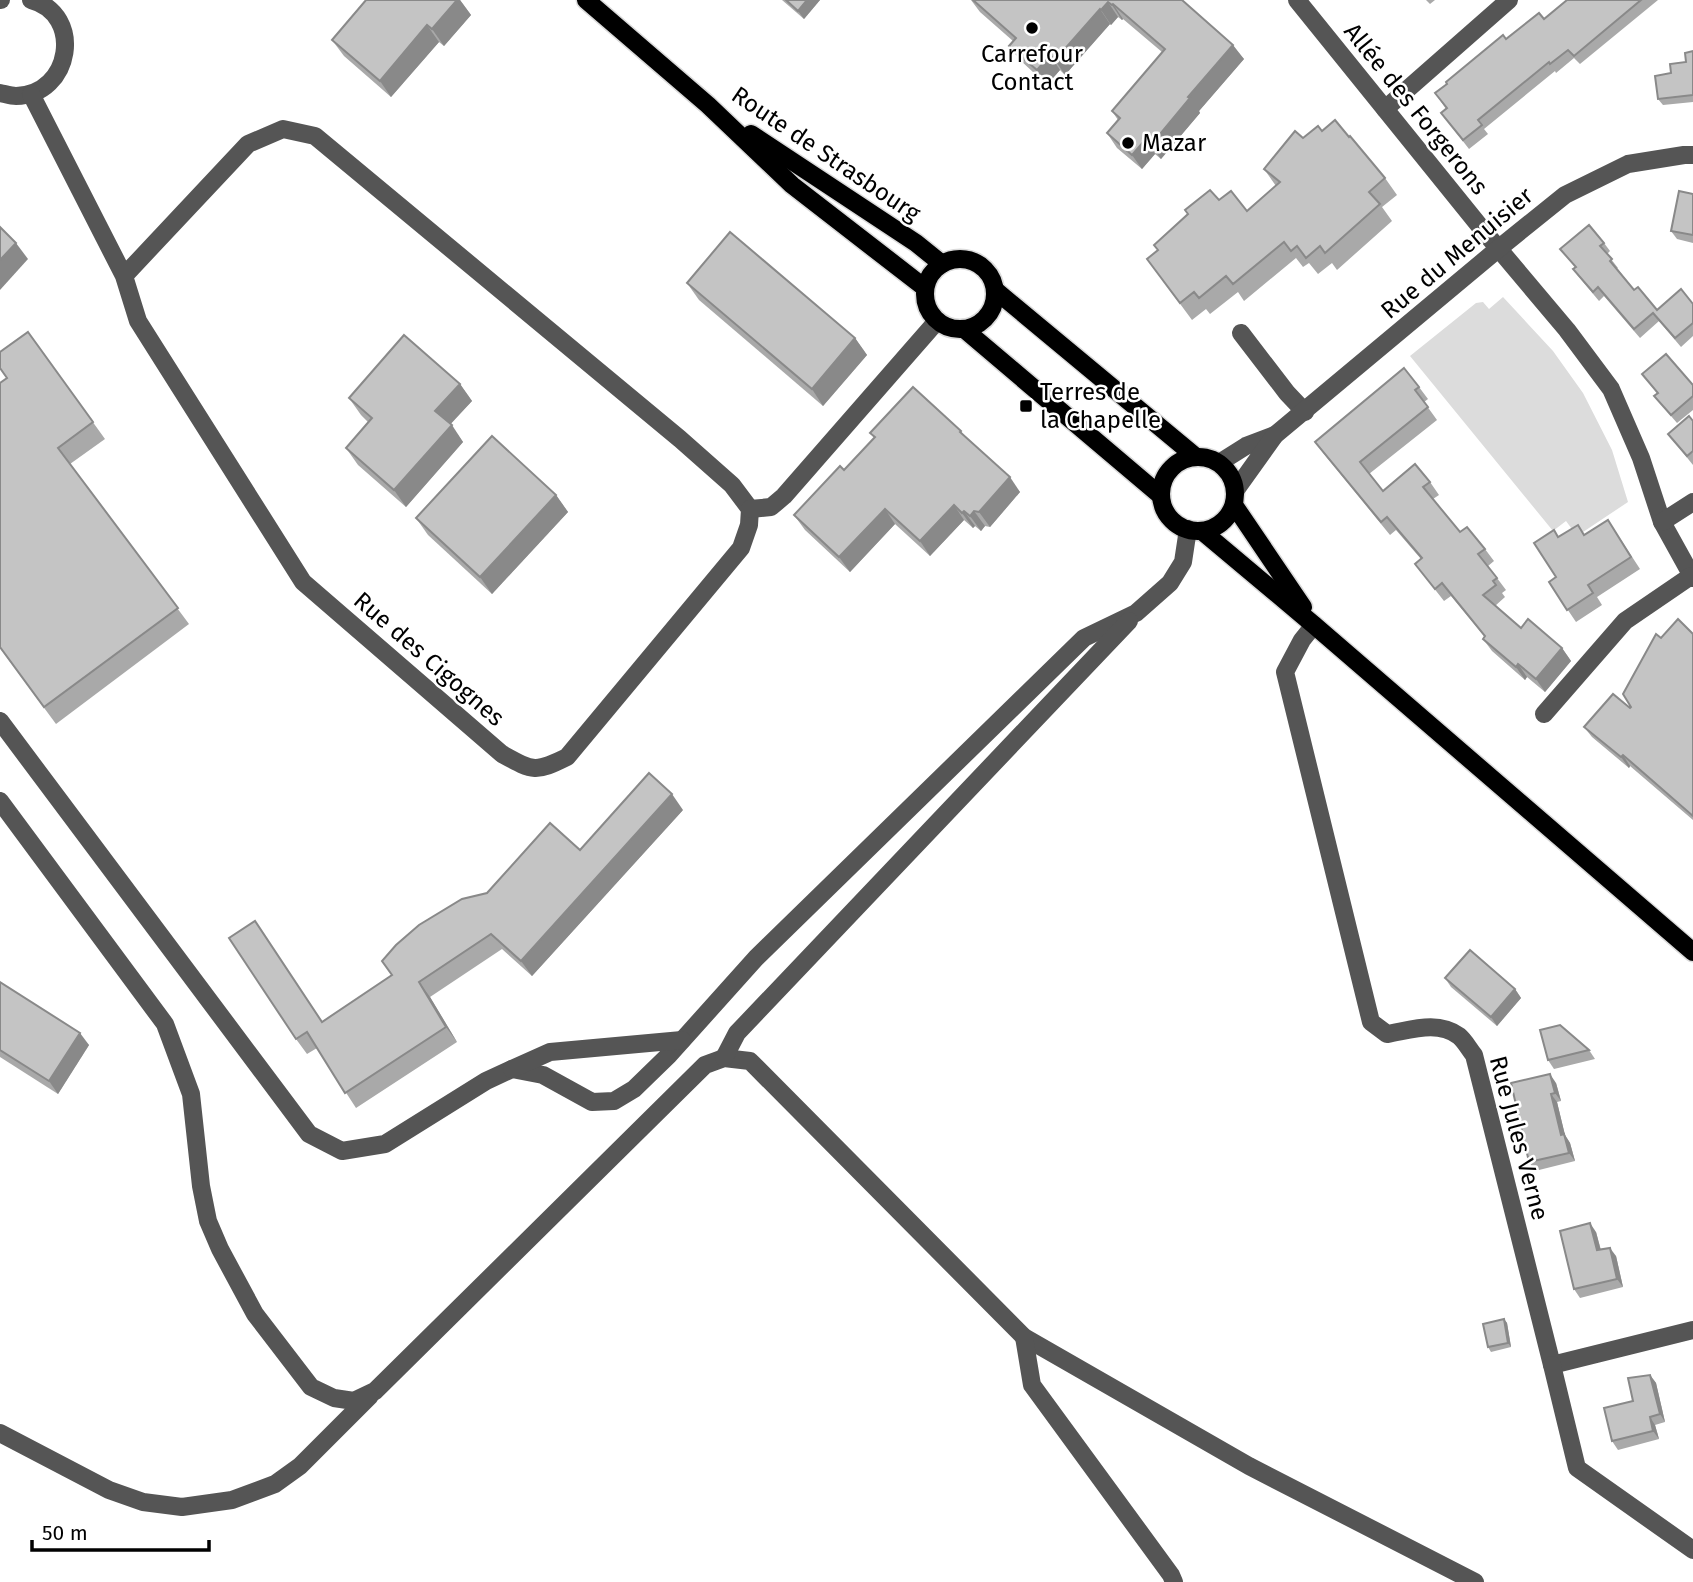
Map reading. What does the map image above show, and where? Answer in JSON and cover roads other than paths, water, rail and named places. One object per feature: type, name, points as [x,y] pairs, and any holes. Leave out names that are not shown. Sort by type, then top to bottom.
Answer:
[{"type":"main road","points":[[586,0],[708,105]]},
{"type":"main road","name":"Route de Strasbourg","points":[[708,105],[916,243],[942,264]]},
{"type":"main road","name":"Route de Strasbourg","points":[[708,105],[792,185],[925,288]]},
{"type":"main road","points":[[964,259],[975,262],[991,279],[995,290],[991,311],[975,326],[955,329],[937,321],[931,315],[927,307],[925,288],[934,270],[942,264],[964,259]]},
{"type":"main road","points":[[995,290],[1196,457]]},
{"type":"main road","points":[[964,329],[1161,496]]},
{"type":"main road","points":[[1195,530],[1212,528],[1222,523],[1229,515],[1234,498],[1233,480],[1219,463],[1208,458],[1185,460],[1167,474],[1161,496],[1169,517],[1178,524],[1195,530],[1314,625],[1693,952]]},
{"type":"main road","points":[[1234,498],[1314,625]]},
{"type":"street","points":[[0,93],[15,96],[32,94],[47,86],[58,74],[64,58],[66,42],[61,25],[51,11],[31,0]]},
{"type":"street","name":"Allée des Forgerons","points":[[1297,0],[1498,249],[1567,330],[1611,389],[1641,458],[1662,522],[1692,577]]},
{"type":"street","points":[[1385,109],[1509,0]]},
{"type":"street","name":"Rue des Cigognes","points":[[32,94],[124,276],[138,321],[303,582],[502,754],[527,768],[546,768],[567,757],[741,548],[749,525],[750,509]]},
{"type":"street","points":[[124,276],[248,144],[283,129],[315,136],[680,439],[732,485],[750,509],[771,508],[784,496],[937,321]]},
{"type":"street","name":"Rue du Menuisier","points":[[1219,463],[1246,446],[1275,435],[1305,412],[1565,195],[1628,164],[1693,155]]},
{"type":"street","points":[[1241,333],[1305,412]]},
{"type":"street","name":"Rue du Menuisier","points":[[1234,498],[1275,435]]},
{"type":"street","points":[[1662,522],[1693,502]]},
{"type":"street","points":[[724,1058],[737,1033],[1136,613],[1170,583],[1183,562],[1195,530]]},
{"type":"street","points":[[1544,713],[1625,621],[1692,577]]},
{"type":"street","points":[[512,1069],[542,1075],[592,1102],[614,1101],[634,1089],[757,958],[1084,638],[1136,613]]},
{"type":"street","name":"Rue Jules Verne","points":[[1314,625],[1302,640],[1285,672],[1371,1022],[1387,1034],[1442,1027],[1461,1037],[1474,1055],[1577,1468],[1693,1550]]},
{"type":"street","points":[[0,721],[309,1134],[342,1151],[385,1144],[486,1081],[550,1052],[682,1040]]},
{"type":"street","points":[[0,801],[165,1024],[191,1094],[201,1186],[208,1221],[220,1249],[256,1314],[311,1387],[334,1398],[354,1401],[375,1391]]},
{"type":"street","points":[[0,1433],[109,1490],[143,1502],[181,1507],[232,1500],[275,1484],[300,1466],[705,1065],[724,1058],[750,1061],[1024,1338],[1249,1465],[1475,1582]]},
{"type":"street","points":[[1552,1365],[1693,1331]]},
{"type":"street","points":[[1024,1338],[1031,1385],[1174,1582]]},
{"type":"place","name":"Carrefour Contact","points":[[1032,28]]},
{"type":"place","name":"Mazar","points":[[1128,143]]},
{"type":"place","name":"Terres de la Chapelle","points":[[1026,406]]}]
